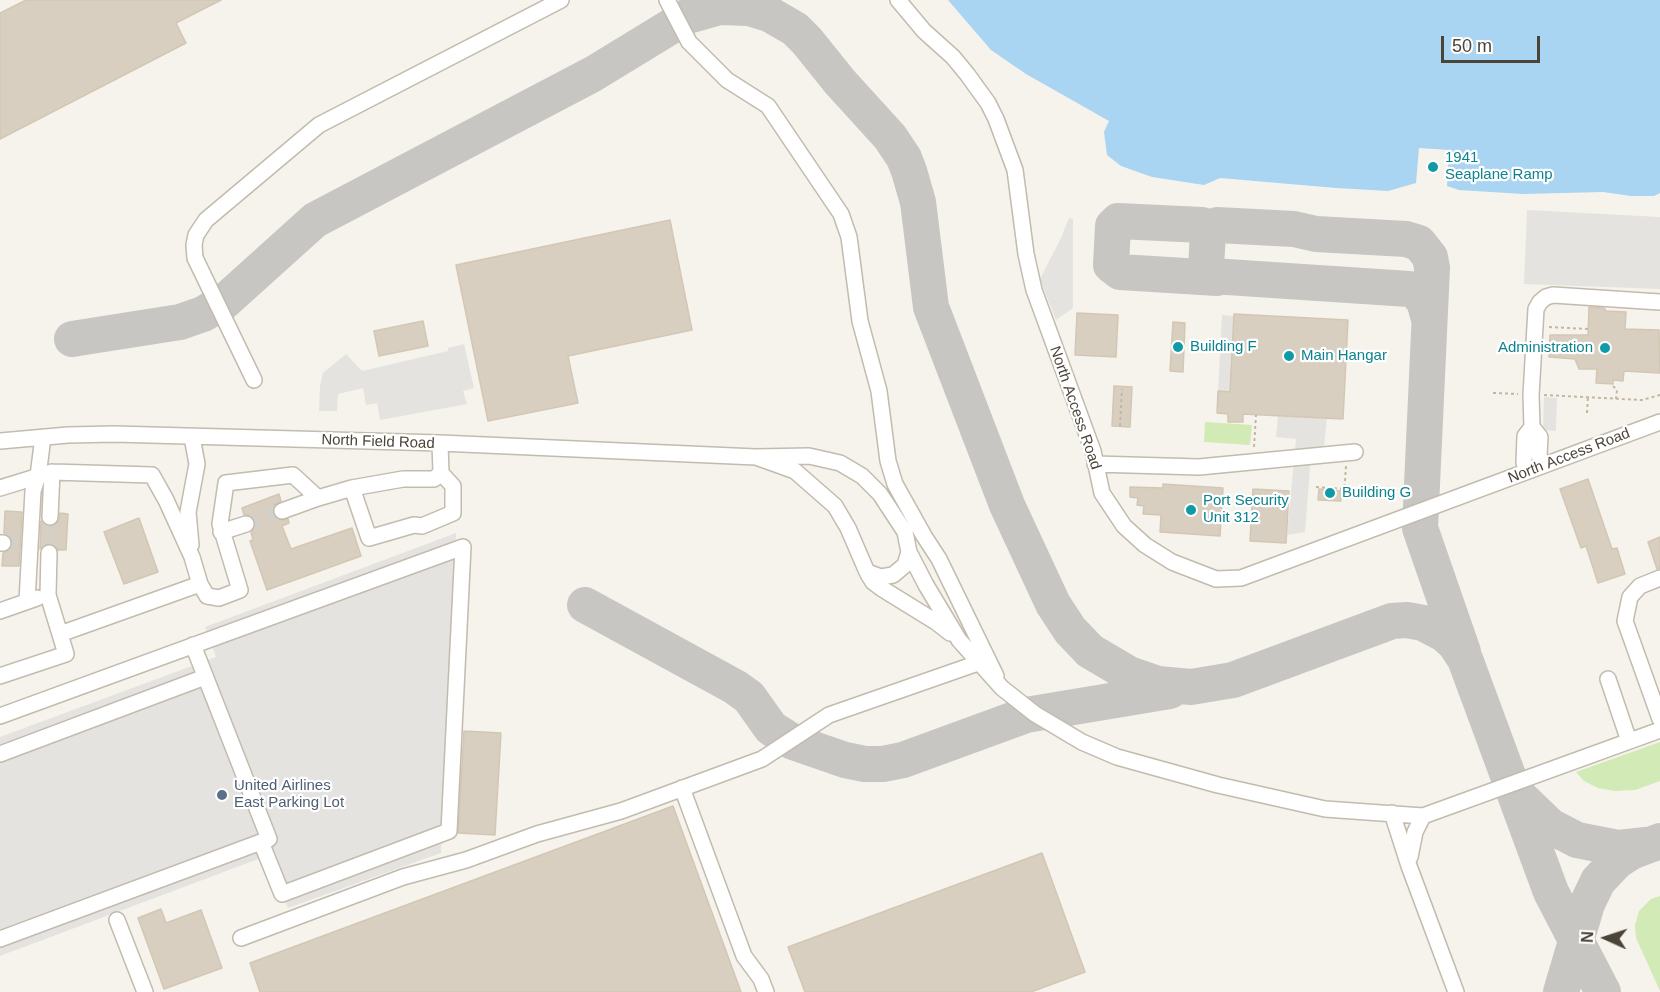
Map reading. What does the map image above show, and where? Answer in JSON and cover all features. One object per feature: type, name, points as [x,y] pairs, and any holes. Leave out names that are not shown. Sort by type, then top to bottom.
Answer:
[{"type":"street","points":[[254,380],[195,258],[196,235],[206,220],[319,125],[561,0]]},
{"type":"street","points":[[667,0],[689,42],[734,85],[768,106],[841,214],[849,237],[860,321],[879,391],[888,461],[895,484],[939,559],[1002,688]]},
{"type":"street","name":"North Access Road","points":[[898,0],[924,31],[953,57],[967,74],[988,103],[1004,135],[1015,170],[1029,273],[1086,431],[1102,493],[1116,517],[1134,536],[1172,562],[1216,579],[1229,580],[1247,576],[1660,422]]},
{"type":"street","points":[[1542,465],[1539,455],[1540,437],[1532,427],[1531,394],[1536,309],[1540,302],[1552,295],[1660,302]]},
{"type":"street","points":[[1526,471],[1525,436],[1532,427]]},
{"type":"street","name":"North Field Road","points":[[0,441],[114,434],[440,443],[756,457],[809,456],[840,463],[862,476],[880,494],[905,532],[909,552],[959,640]]},
{"type":"street","points":[[43,437],[50,517]]},
{"type":"street","points":[[192,437],[197,464],[188,512],[192,557]]},
{"type":"street","points":[[352,488],[369,538],[414,525],[422,526],[453,513],[453,486],[441,473],[440,443]]},
{"type":"street","points":[[1095,464],[1199,467],[1351,452]]},
{"type":"street","name":"North Field Road","points":[[756,457],[795,471],[835,506],[848,528],[867,572]]},
{"type":"street","points":[[282,511],[352,488],[403,479],[434,479],[441,473]]},
{"type":"street","points":[[27,600],[28,543],[33,491],[45,474]]},
{"type":"street","points":[[0,488],[45,474],[152,475],[192,557],[200,584],[207,596],[219,598],[240,590],[221,532],[220,524],[226,483],[293,475],[318,498]]},
{"type":"street","points":[[221,532],[246,524]]},
{"type":"street","points":[[0,716],[193,645],[463,547],[449,831],[282,894],[265,840],[193,645]]},
{"type":"street","points":[[867,572],[881,577],[893,575],[905,565],[909,552]]},
{"type":"street","points":[[0,676],[66,654],[48,595],[49,553]]},
{"type":"street","points":[[867,572],[873,582],[881,588],[936,622],[959,640],[1002,688],[1053,725],[1082,742],[1117,757],[1197,780],[1325,809],[1423,816],[1660,730]]},
{"type":"street","points":[[1660,579],[1640,586],[1630,597],[1624,621],[1660,719]]},
{"type":"street","points":[[60,634],[200,584]]},
{"type":"street","points":[[0,611],[27,600],[48,595]]},
{"type":"street","points":[[240,938],[403,877],[466,860],[537,834],[621,811],[762,759],[829,715],[978,663]]},
{"type":"street","points":[[0,754],[206,677]]},
{"type":"street","points":[[1608,679],[1629,741]]},
{"type":"street","points":[[682,788],[744,956],[761,979],[766,992]]},
{"type":"street","points":[[1392,813],[1409,866],[1456,992]]},
{"type":"street","points":[[1409,866],[1411,843],[1423,816]]},
{"type":"street","points":[[0,939],[265,840]]},
{"type":"street","points":[[117,920],[145,992]]},
{"type":"path","points":[[1542,326],[1588,329]]},
{"type":"path","points":[[1613,386],[1617,390],[1616,399]]},
{"type":"path","points":[[1120,426],[1122,389]]},
{"type":"path","points":[[1493,393],[1518,394]]},
{"type":"path","points":[[1539,395],[1642,400],[1660,395]]},
{"type":"path","points":[[1587,413],[1588,398]]},
{"type":"path","points":[[1253,462],[1256,415]]},
{"type":"path","points":[[1341,496],[1344,496],[1351,452]]},
{"type":"path","points":[[1316,487],[1344,489]]},
{"type":"green space","points":[[1205,422],[1252,425],[1250,445],[1204,442]]},
{"type":"green space","points":[[1660,742],[1660,781],[1635,790],[1614,791],[1598,788],[1584,781],[1576,772]]},
{"type":"green space","points":[[1660,896],[1660,991],[1636,938],[1635,925],[1639,911],[1651,899]]},
{"type":"shaded area","points":[[1527,210],[1660,217],[1660,289],[1524,284]]},
{"type":"shaded area","points":[[1069,218],[1073,219],[1073,308],[1056,320],[1040,279]]},
{"type":"shaded area","points":[[1222,315],[1234,316],[1230,392],[1218,391]]},
{"type":"shaded area","points":[[464,344],[474,388],[463,391],[467,404],[380,420],[377,403],[366,405],[363,388],[338,394],[337,411],[319,411],[323,373],[346,354],[362,371],[448,351],[448,348]]},
{"type":"shaded area","points":[[1544,397],[1557,398],[1556,431],[1543,430]]},
{"type":"shaded area","points":[[1278,416],[1327,418],[1323,455],[1311,456],[1305,532],[1287,535],[1296,439],[1276,437]]},
{"type":"shaded area","name":"United Airlines East Parking Lot","points":[[456,533],[441,853],[288,908],[269,855],[0,956],[0,737],[216,657],[205,627]]},
{"type":"water","points":[[919,0],[1660,0],[1660,210],[1127,183],[1099,159],[1101,136]]},
{"type":"pier","points":[[916,0],[948,0],[991,50],[1026,74],[1109,121],[1104,132],[1107,155],[1121,166],[1152,177],[1204,185],[1220,178],[1388,191],[1416,183],[1419,148],[1449,150],[1447,186],[1459,190],[1523,194],[1603,192],[1631,196],[1654,196],[1660,193],[1660,213],[1616,214],[1446,204],[1443,201],[1418,198],[1415,202],[1225,189],[1211,194],[1126,186],[1116,181],[1097,161],[1094,144],[1098,137],[992,66],[934,22]]},
{"type":"building","points":[[26,0],[221,0],[176,23],[186,43],[0,139],[0,13]]},
{"type":"building","points":[[670,220],[692,330],[568,356],[578,403],[488,421],[456,265]]},
{"type":"building","name":"Administration","points":[[1589,307],[1626,312],[1625,329],[1659,330],[1660,373],[1624,371],[1623,381],[1613,380],[1613,384],[1596,383],[1597,369],[1579,369],[1575,359],[1549,357],[1550,335],[1588,335]]},
{"type":"building","points":[[1077,313],[1118,315],[1116,357],[1075,355]]},
{"type":"building","name":"Main Hangar","points":[[1234,314],[1348,320],[1343,419],[1243,414],[1243,422],[1228,422],[1228,414],[1217,413],[1218,391],[1230,392]]},
{"type":"building","points":[[423,321],[428,346],[379,356],[374,331]]},
{"type":"building","name":"Building F","points":[[1173,322],[1185,323],[1183,372],[1170,371]]},
{"type":"building","points":[[1114,386],[1132,387],[1130,427],[1112,426]]},
{"type":"building","points":[[1588,479],[1612,549],[1617,548],[1625,574],[1598,583],[1586,546],[1581,548],[1560,489]]},
{"type":"building","name":"Port Security Unit 312","points":[[1163,484],[1223,488],[1220,536],[1160,532],[1161,515],[1143,514],[1144,506],[1137,505],[1138,498],[1130,497],[1130,487],[1163,488]]},
{"type":"building","points":[[1253,489],[1289,491],[1286,543],[1250,541]]},
{"type":"building","name":"Building G","points":[[1319,489],[1341,491],[1341,501],[1318,500]]},
{"type":"building","points":[[279,494],[281,501],[274,505],[273,514],[280,520],[288,519],[289,523],[282,526],[291,549],[352,528],[361,556],[267,590],[250,541],[253,540],[251,532],[255,527],[255,522],[252,516],[244,515],[242,508]]},
{"type":"building","points":[[5,511],[22,512],[19,566],[2,566],[3,553],[8,551],[13,544],[11,538],[4,533]]},
{"type":"building","points":[[60,513],[68,514],[66,550],[58,550],[50,543],[40,549],[41,521],[45,525],[54,526],[58,522]]},
{"type":"building","points":[[139,518],[158,572],[124,584],[104,532]]},
{"type":"building","points":[[1660,537],[1660,568],[1657,569],[1648,542]]},
{"type":"building","points":[[464,731],[501,733],[495,835],[458,833]]},
{"type":"building","points":[[673,806],[741,992],[260,992],[250,963]]},
{"type":"building","points":[[1042,853],[1085,972],[1031,992],[805,992],[788,947]]},
{"type":"building","points":[[161,909],[166,923],[201,910],[222,968],[164,989],[138,918]]},
{"type":"taxiway","points":[[72,339],[180,322],[203,314],[224,302],[315,220],[593,74],[688,16],[720,7],[749,8],[769,14],[795,29],[807,41],[840,82],[890,137],[904,158],[918,202],[931,307],[1007,505],[1053,604],[1070,630],[1090,651],[1129,674],[1158,684],[1191,687],[1233,680],[1392,621],[1407,620],[1423,623],[1444,634],[1455,644],[1465,659],[1551,892],[1603,992]]},
{"type":"taxiway","points":[[1208,233],[1202,225],[1118,221],[1113,226],[1111,265],[1120,272],[1217,278]]},
{"type":"taxiway","points":[[1429,319],[1424,301],[1416,292],[1409,289],[1212,276],[1206,267],[1208,233],[1217,225],[1406,239],[1419,243],[1430,257],[1432,268],[1420,528],[1463,652]]},
{"type":"taxiway","points":[[585,605],[735,687],[749,697],[771,728],[793,742],[845,760],[865,764],[883,764],[903,760],[1026,715],[1170,691]]},
{"type":"taxiway","points":[[1520,797],[1550,826],[1577,840],[1618,848],[1646,845]]},
{"type":"taxiway","points":[[1561,992],[1587,904],[1598,881],[1617,861],[1631,852],[1660,841]]},
{"type":"tunnel","points":[[246,524],[282,511]]},
{"type":"tunnel","points":[[49,553],[50,517]]},
{"type":"tunnel","points":[[3,543],[26,543]]},
{"type":"place","name":"1941 Seaplane Ramp","points":[[1433,167]]},
{"type":"place","name":"Building F","points":[[1178,347]]},
{"type":"place","name":"Administration","points":[[1605,348]]},
{"type":"place","name":"Main Hangar","points":[[1289,356]]},
{"type":"place","name":"Building G","points":[[1330,493]]},
{"type":"place","name":"Port Security Unit 312","points":[[1191,510]]},
{"type":"place","name":"United Airlines East Parking Lot","points":[[222,795]]}]
